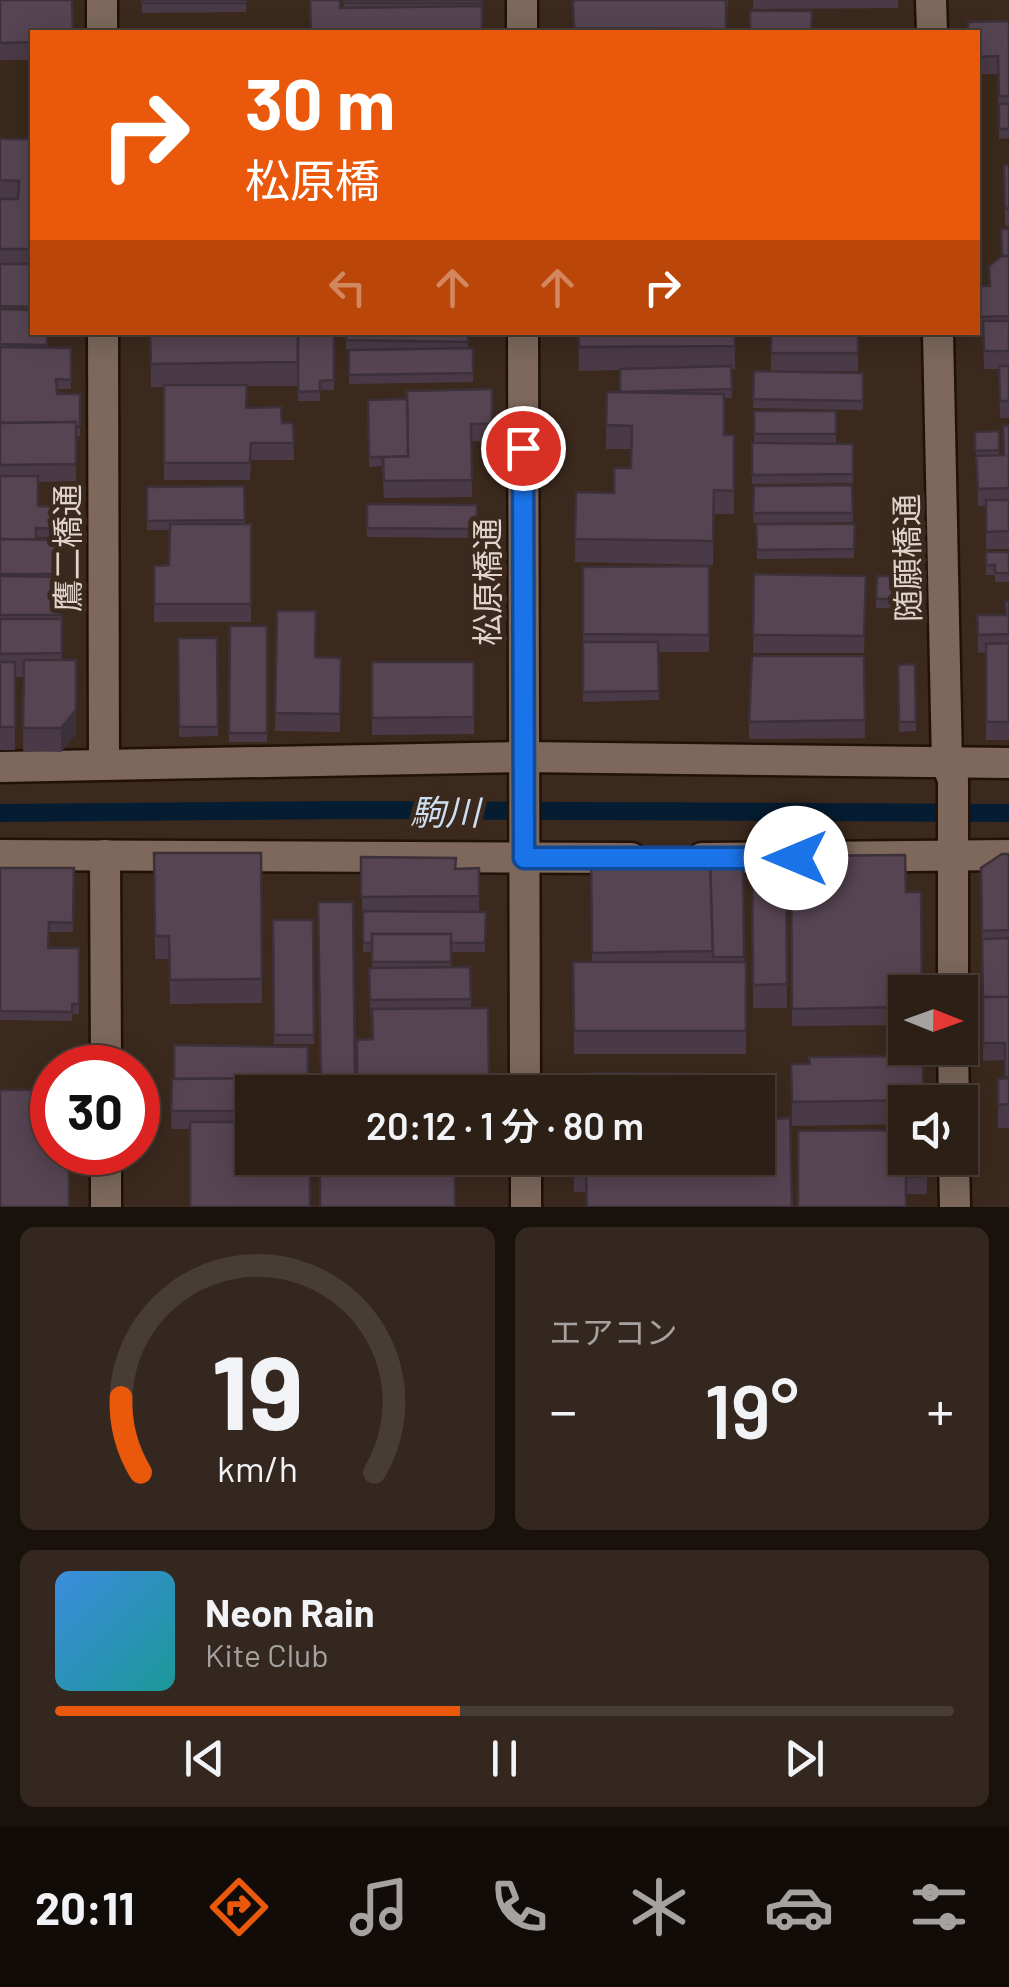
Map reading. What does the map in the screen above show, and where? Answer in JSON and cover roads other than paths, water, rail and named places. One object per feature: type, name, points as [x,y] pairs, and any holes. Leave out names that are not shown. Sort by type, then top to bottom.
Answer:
[{"type":"street","points":[[102,0],[102,30]]},
{"type":"street","points":[[522,0],[522,30]]},
{"type":"street","points":[[931,0],[932,30]]},
{"type":"street","name":"鷹二橋通","points":[[103,335],[104,764]]},
{"type":"street","name":"松原橋通","points":[[522,335],[524,855]]},
{"type":"street","name":"随願橋通","points":[[938,335],[952,849]]},
{"type":"street","points":[[0,766],[523,764],[950,772],[1009,763]]},
{"type":"street","points":[[952,849],[953,975]]},
{"type":"street","points":[[0,855],[669,858],[952,849],[1009,855]]},
{"type":"street","points":[[104,855],[106,1045]]},
{"type":"street","points":[[524,855],[525,1075]]},
{"type":"street","points":[[106,1175],[106,1207]]},
{"type":"street","points":[[526,1175],[526,1207]]},
{"type":"street","points":[[954,1175],[955,1207]]},
{"type":"waterway","name":"駒川","points":[[0,813],[1009,813]]}]
